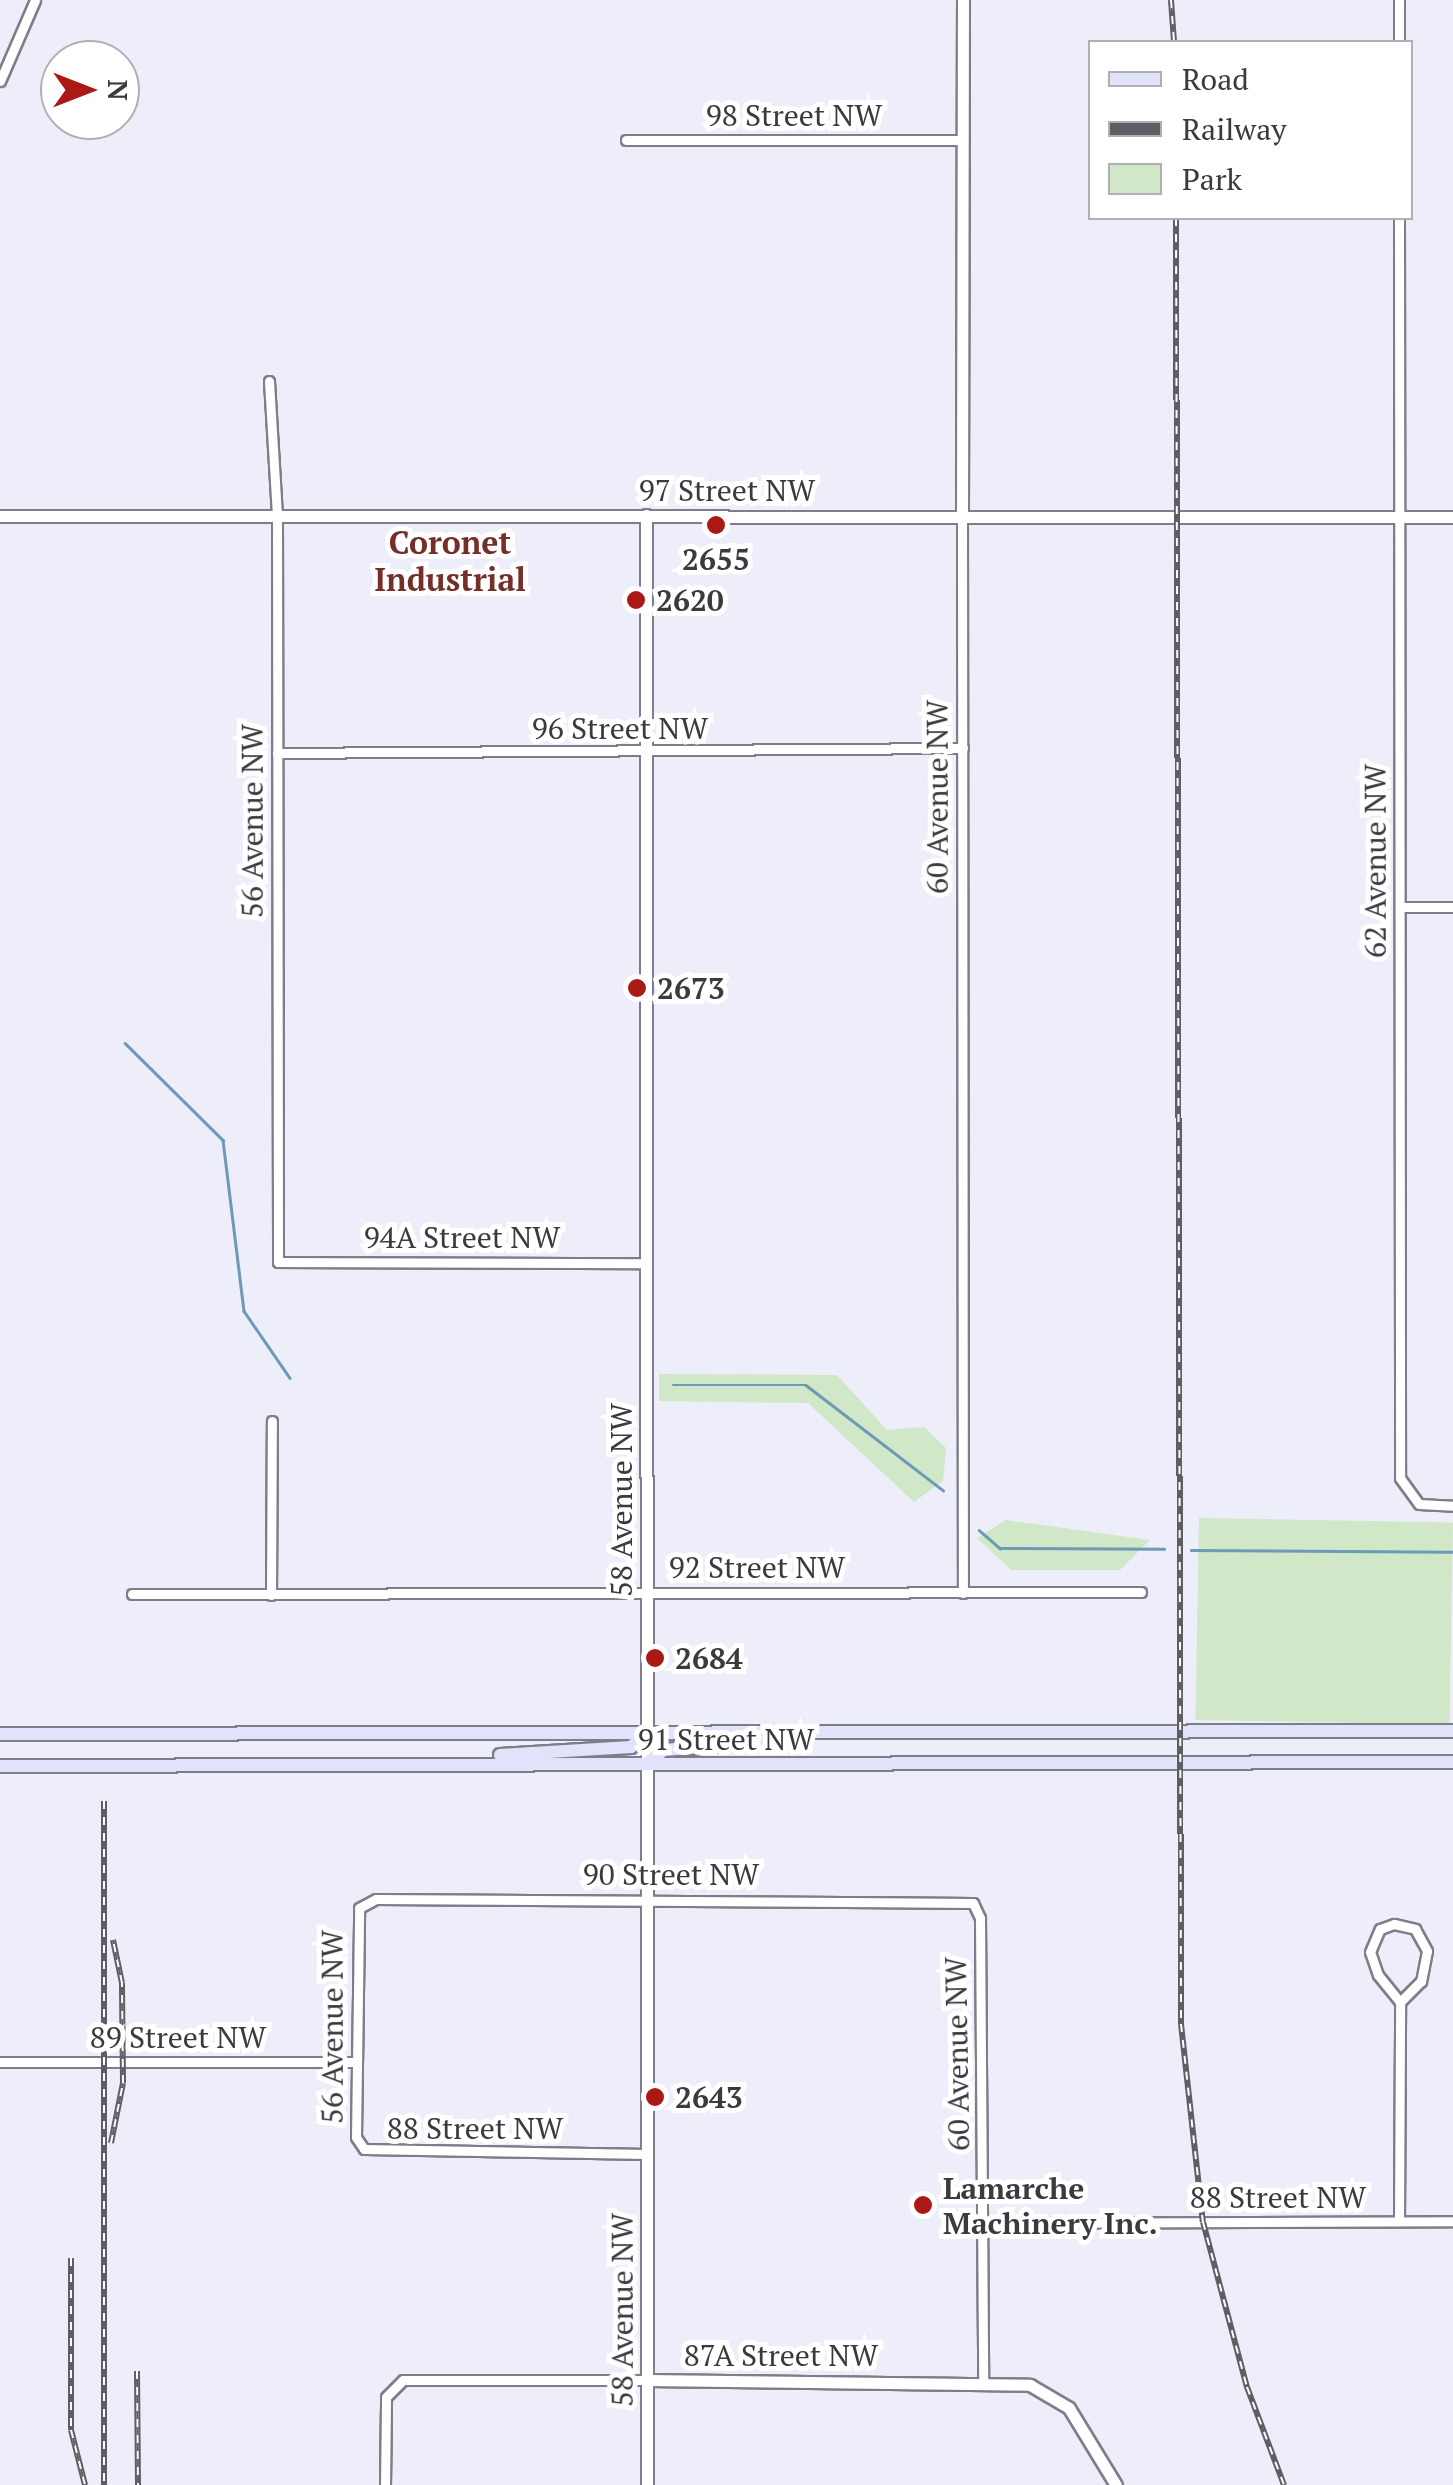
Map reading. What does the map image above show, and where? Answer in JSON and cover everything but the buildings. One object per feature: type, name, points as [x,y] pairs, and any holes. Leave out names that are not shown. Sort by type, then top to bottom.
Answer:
[{"type":"main road","name":"91 Street NW","points":[[0,1734],[1453,1731]]},
{"type":"main road","points":[[475,1762],[503,1754],[631,1748],[646,1733]]},
{"type":"main road","points":[[646,1764],[664,1750],[832,1733]]},
{"type":"main road","name":"91 Street NW","points":[[0,1766],[1453,1762]]},
{"type":"street","points":[[0,81],[35,0]]},
{"type":"street","name":"60 Avenue NW","points":[[963,0],[963,1594]]},
{"type":"street","points":[[1399,0],[1399,40]]},
{"type":"street","name":"98 Street NW","points":[[626,140],[962,140]]},
{"type":"street","name":"62 Avenue NW","points":[[1399,220],[1400,1478],[1412,1500],[1453,1506]]},
{"type":"street","name":"56 Avenue NW","points":[[270,381],[277,515],[278,1262]]},
{"type":"street","name":"58 Avenue NW","points":[[646,515],[648,2485]]},
{"type":"street","name":"97 Street NW","points":[[0,516],[1453,517]]},
{"type":"street","name":"96 Street NW","points":[[277,753],[962,748]]},
{"type":"street","points":[[1400,907],[1453,907]]},
{"type":"street","name":"94A Street NW","points":[[278,1262],[646,1264]]},
{"type":"street","points":[[272,1421],[272,1595]]},
{"type":"street","name":"92 Street NW","points":[[132,1594],[1141,1592]]},
{"type":"street","name":"90 Street NW","points":[[362,1905],[376,1899],[646,1898],[980,1908]]},
{"type":"street","name":"56 Avenue NW","points":[[362,1905],[356,1920],[356,2137],[364,2148]]},
{"type":"street","name":"60 Avenue NW","points":[[980,1908],[983,2380]]},
{"type":"street","points":[[1399,2222],[1400,2002],[1378,1975],[1370,1952],[1373,1938],[1394,1924],[1415,1929],[1427,1951],[1420,1980],[1400,2002]]},
{"type":"street","name":"89 Street NW","points":[[0,2062],[356,2062]]},
{"type":"street","name":"88 Street NW","points":[[364,2148],[647,2154]]},
{"type":"street","name":"88 Street NW","points":[[983,2223],[1453,2221]]},
{"type":"street","name":"87A Street NW","points":[[385,2485],[385,2404],[392,2387],[408,2380],[983,2380],[1030,2385],[1050,2395],[1088,2432],[1116,2485]]},
{"type":"green space","points":[[659,1374],[837,1375],[887,1430],[924,1427],[946,1448],[943,1481],[914,1502],[808,1403],[659,1401]]},
{"type":"green space","points":[[1199,1518],[1453,1522],[1449,1724],[1195,1720]]},
{"type":"green space","points":[[1006,1520],[1150,1540],[1120,1570],[1011,1570],[977,1538]]},
{"type":"waterway","points":[[125,1043],[223,1140],[244,1311],[290,1378]]},
{"type":"waterway","points":[[673,1385],[806,1385],[943,1490]]},
{"type":"waterway","points":[[979,1530],[1000,1548],[1164,1549]]},
{"type":"waterway","points":[[1191,1550],[1453,1552]]},
{"type":"railway","points":[[1171,0],[1174,40]]},
{"type":"railway","points":[[1176,220],[1181,2024],[1203,2222],[1247,2387],[1284,2485]]},
{"type":"railway","points":[[104,1801],[104,2485]]},
{"type":"railway","points":[[111,2143],[123,2083],[122,1983],[113,1940]]},
{"type":"railway","points":[[71,2258],[71,2430],[85,2485]]},
{"type":"railway","points":[[137,2371],[138,2485]]},
{"type":"place","name":"2655","points":[[716,525]]},
{"type":"place","name":"2620","points":[[636,600]]},
{"type":"place","name":"2673","points":[[637,988]]},
{"type":"place","name":"2684","points":[[655,1658]]},
{"type":"place","name":"2643","points":[[655,2097]]},
{"type":"place","name":"Lamarche Machinery Inc.","points":[[923,2205]]},
{"type":"district","name":"Coronet Industrial","points":[[450,562]]}]
